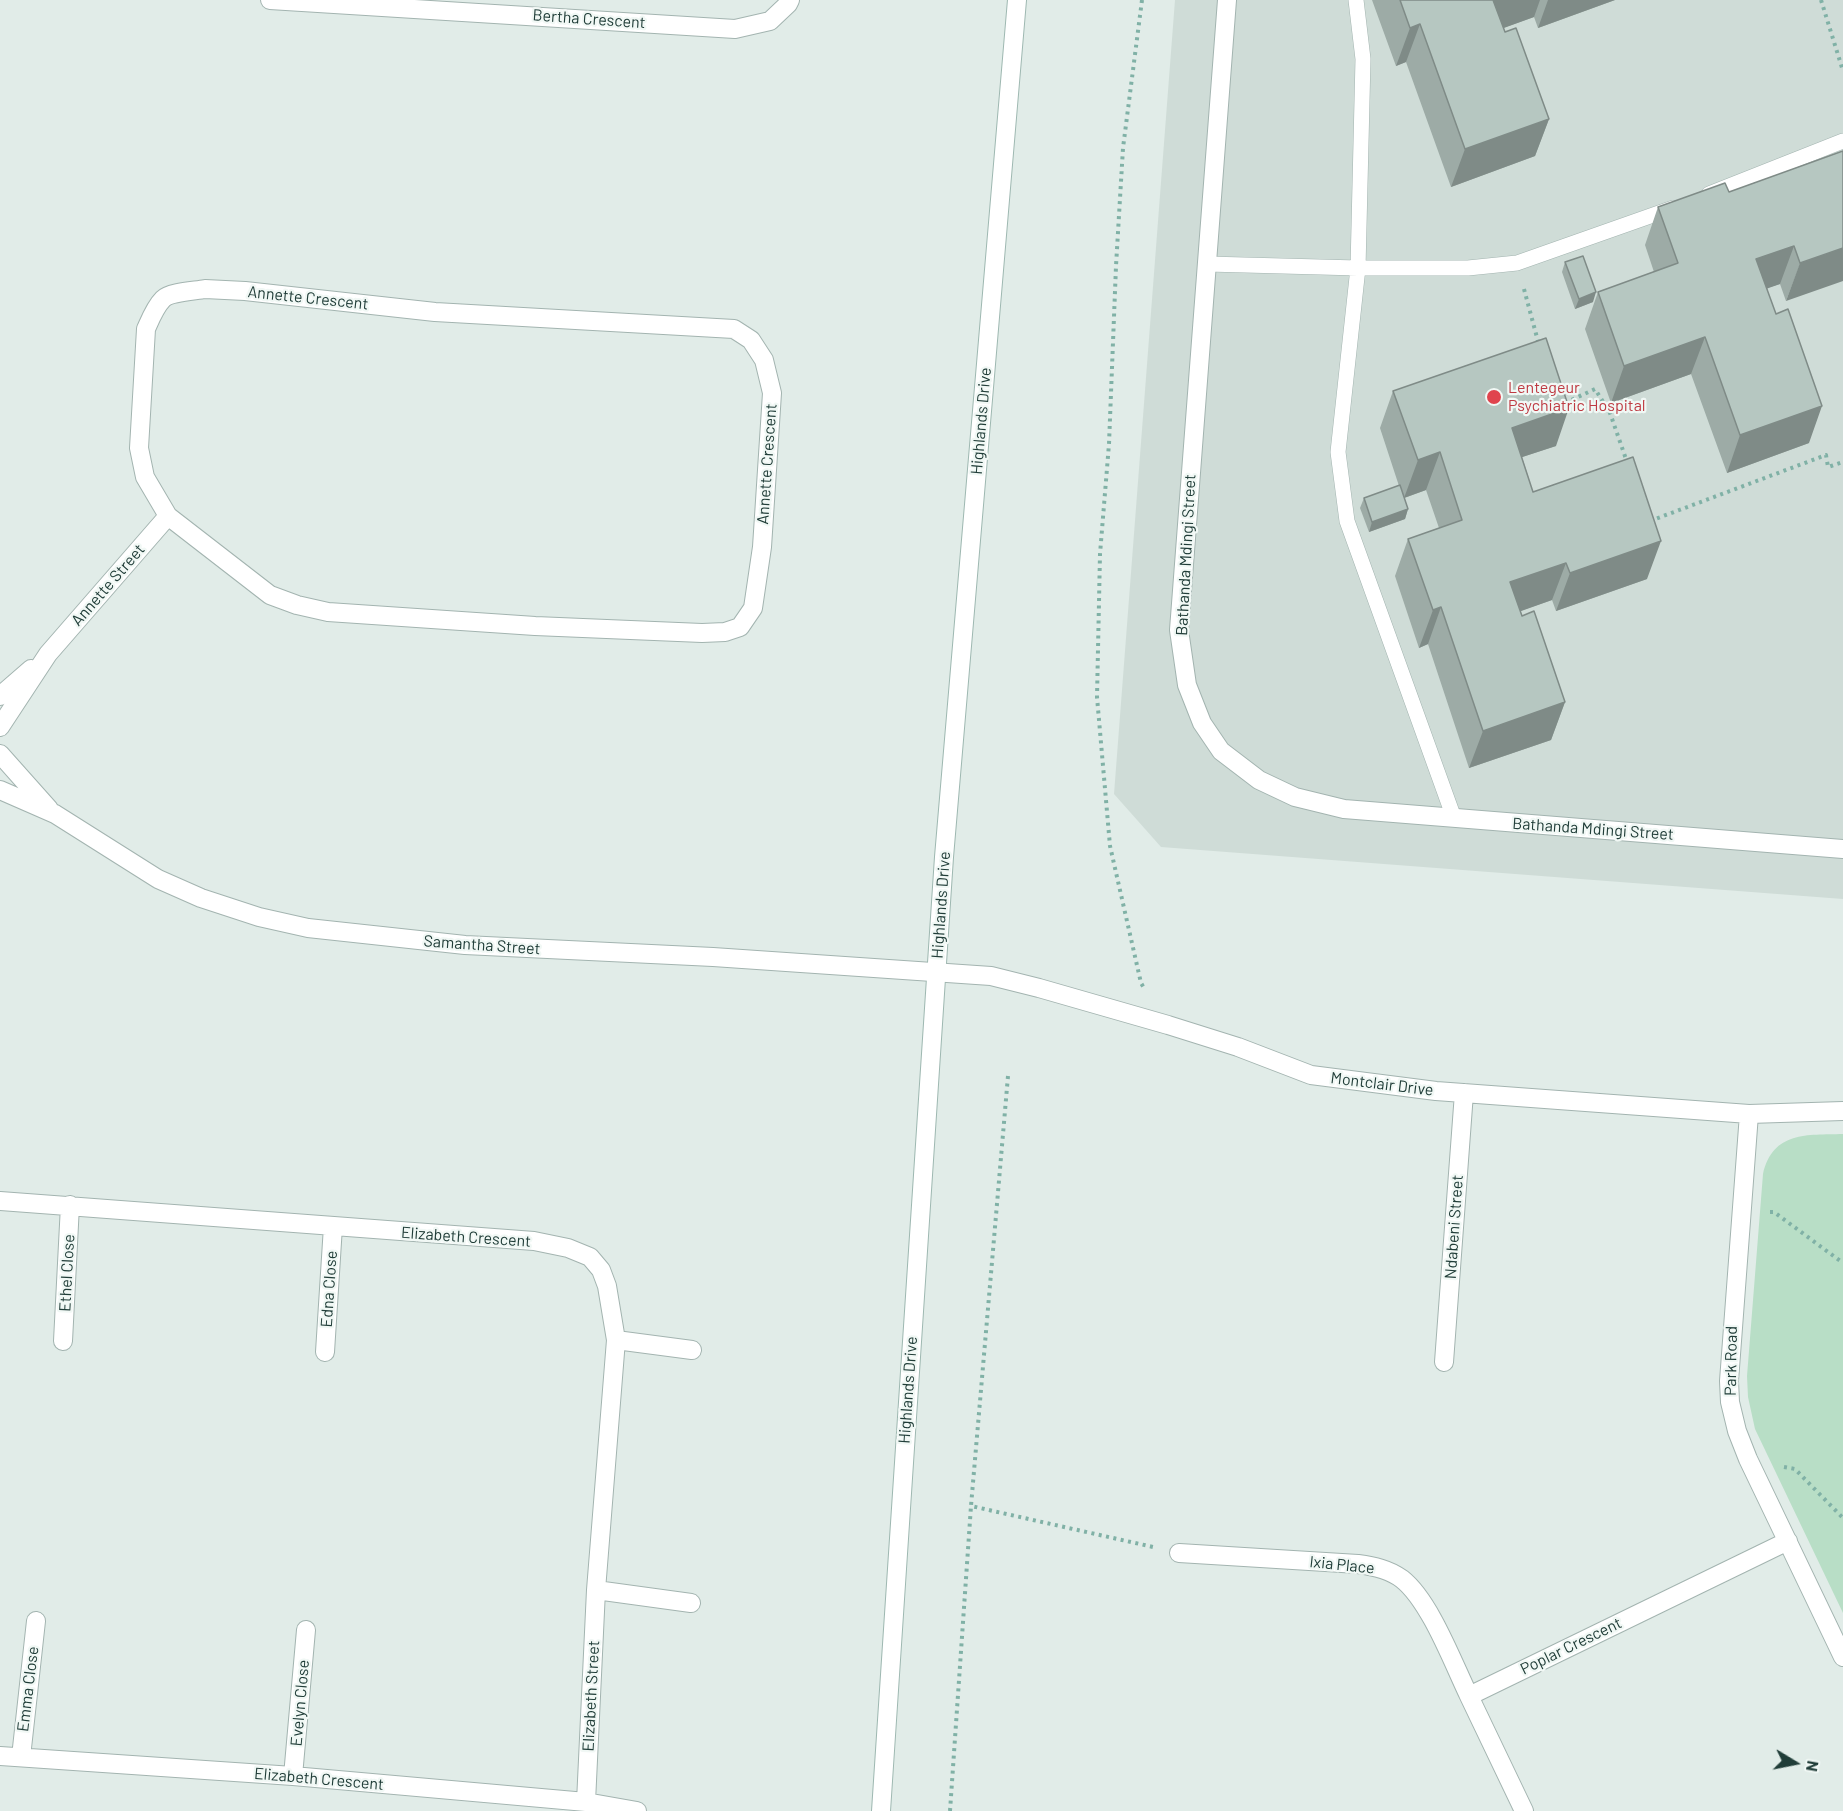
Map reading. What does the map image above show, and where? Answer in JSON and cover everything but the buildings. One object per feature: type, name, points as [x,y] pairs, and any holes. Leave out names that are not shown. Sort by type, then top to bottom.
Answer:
[{"type":"street","name":"Bertha Crescent","points":[[270,0],[520,7],[735,29],[770,21],[790,0]]},
{"type":"street","name":"Highlands Drive","points":[[881,1811],[944,857],[1017,0]]},
{"type":"street","name":"Bathanda Mdingi Street","points":[[1227,0],[1179,630],[1186,685],[1202,723],[1221,750],[1259,780],[1295,797],[1344,809],[1843,849]]},
{"type":"street","name":"Annette Crescent","points":[[205,290],[245,291],[435,312],[734,329],[751,340],[764,360],[772,393],[758,583],[753,608],[740,627],[725,632],[535,626],[328,612],[297,605],[270,595],[168,516],[145,477],[139,448],[146,330],[163,298],[180,293],[205,290]]},
{"type":"street","name":"Annette Street","points":[[0,727],[48,654],[168,516]]},
{"type":"street","name":"Annette Street","points":[[0,696],[48,654]]},
{"type":"street","points":[[0,740],[0,748]]},
{"type":"street","name":"Samantha Street","points":[[0,754],[55,814]]},
{"type":"street","name":"Samantha Street","points":[[0,790],[55,814],[158,879],[201,898],[259,917],[308,928],[465,945],[713,957],[936,972]]},
{"type":"street","name":"Montclair Drive","points":[[936,972],[991,976],[1039,988],[1238,1047],[1311,1075],[1464,1093],[1749,1114],[1843,1111]]},
{"type":"street","name":"Ndabeni Street","points":[[1444,1362],[1464,1093]]},
{"type":"street","name":"Park Road","points":[[1749,1114],[1729,1381],[1730,1401],[1737,1431],[1748,1459],[1843,1657]]},
{"type":"street","name":"Elizabeth Crescent","points":[[0,1201],[534,1241],[568,1248],[590,1257],[601,1270],[607,1286],[616,1340],[596,1590]]},
{"type":"street","name":"Ethel Close","points":[[63,1341],[70,1205]]},
{"type":"street","name":"Edna Close","points":[[325,1352],[333,1226]]},
{"type":"street","points":[[616,1340],[692,1350]]},
{"type":"street","name":"Poplar Crescent","points":[[1469,1696],[1788,1541]]},
{"type":"street","name":"Ixia Place","points":[[1179,1553],[1358,1564],[1387,1571],[1401,1578],[1422,1601],[1469,1696]]},
{"type":"street","points":[[596,1590],[691,1603]]},
{"type":"street","name":"Elizabeth Street","points":[[586,1802],[596,1590]]},
{"type":"street","name":"Emma Close","points":[[21,1757],[36,1621]]},
{"type":"street","name":"Evelyn Close","points":[[293,1776],[306,1630]]},
{"type":"street","points":[[1469,1696],[1524,1811]]},
{"type":"street","name":"Elizabeth Crescent","points":[[0,1756],[293,1776],[586,1802],[637,1811]]},
{"type":"lane","points":[[1356,0],[1363,59],[1358,268],[1338,452],[1347,521],[1454,818]]},
{"type":"lane","points":[[1207,264],[1468,268],[1517,263],[1690,202],[1843,141]]},
{"type":"path","points":[[1142,0],[1123,148],[1109,444],[1100,554],[1097,697],[1110,846],[1141,983],[1168,1025]]},
{"type":"path","points":[[1821,0],[1843,70]]},
{"type":"path","points":[[1517,263],[1541,351]]},
{"type":"path","points":[[1556,407],[1595,389],[1610,413],[1629,467]]},
{"type":"path","points":[[1649,521],[1826,455],[1828,467],[1843,462]]},
{"type":"path","points":[[950,1811],[971,1506],[1008,1076]]},
{"type":"path","points":[[1741,1210],[1774,1212],[1843,1263]]},
{"type":"path","points":[[1748,1459],[1795,1469],[1843,1518]]},
{"type":"path","points":[[971,1506],[1179,1553]]},
{"type":"shaded area","name":"Lentegeur Psychiatric Hospital","points":[[1175,0],[1843,0],[1843,899],[1161,847],[1114,794]]},
{"type":"green space","points":[[1843,1134],[1843,1613],[1755,1429],[1748,1397],[1747,1376],[1763,1174],[1768,1160],[1775,1150],[1793,1138]]},
{"type":"place","name":"Lentegeur Psychiatric Hospital","points":[[1494,397]]}]
